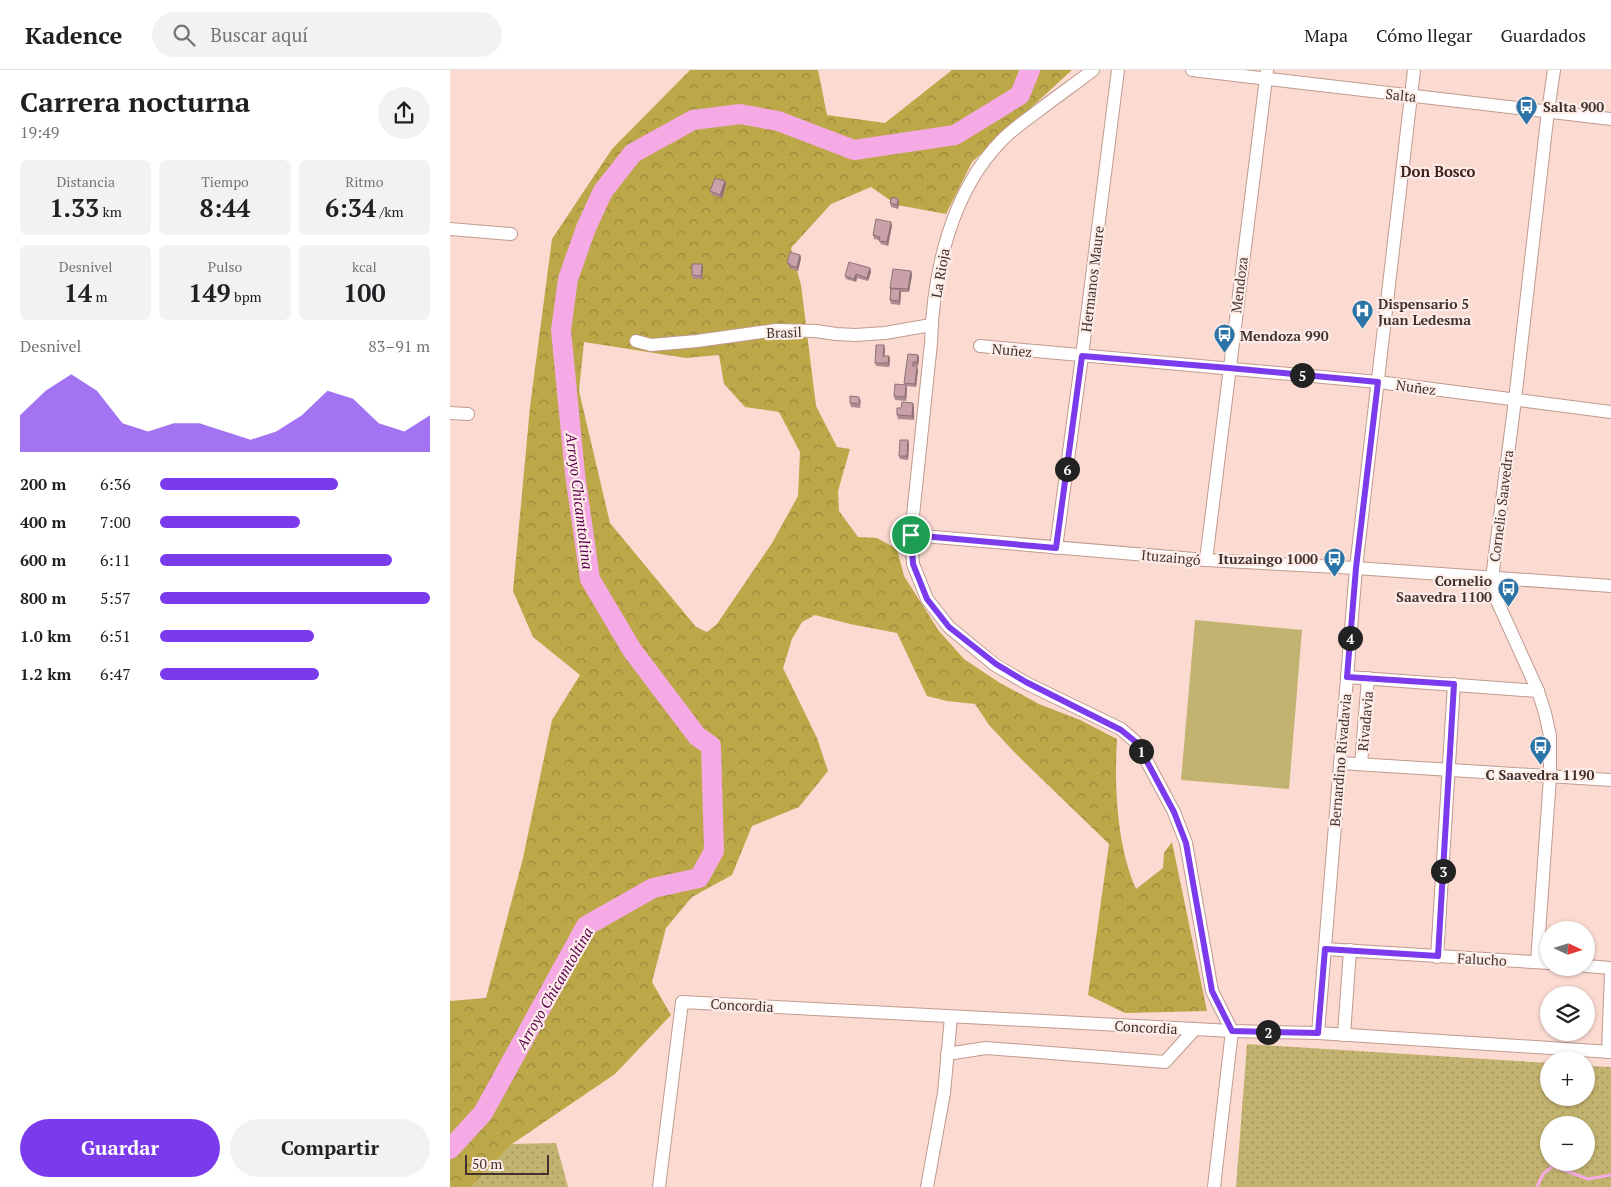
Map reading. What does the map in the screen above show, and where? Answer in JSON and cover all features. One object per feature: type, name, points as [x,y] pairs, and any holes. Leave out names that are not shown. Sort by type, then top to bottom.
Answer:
[{"type":"street","name":"La Rioja","points":[[1093,70],[1003,139],[987,158],[968,187],[947,235],[939,271],[932,325],[911,535],[913,564],[927,599],[949,627],[996,664],[1026,682],[1121,730],[1137,743],[1174,812],[1186,843],[1212,991],[1232,1031]]},
{"type":"street","name":"Hermanos Maure","points":[[1056,548],[1118,70]]},
{"type":"street","name":"Salta","points":[[1192,70],[1266,75],[1411,96],[1611,119]]},
{"type":"street","name":"Bernardino Rivadavia","points":[[1318,1033],[1356,568],[1414,70]]},
{"type":"street","name":"Cornelio Saavedra","points":[[1545,921],[1550,736],[1538,691],[1493,592],[1492,578],[1554,70]]},
{"type":"street","name":"Mendoza","points":[[1206,560],[1266,75]]},
{"type":"street","points":[[450,229],[511,234]]},
{"type":"street","name":"Brasil","points":[[636,341],[651,344],[697,341],[776,330],[816,331],[855,335],[886,333],[932,325]]},
{"type":"street","name":"Nuñez","points":[[980,346],[1378,382],[1611,412]]},
{"type":"street","points":[[450,413],[468,414]]},
{"type":"street","name":"Ituzaingó","points":[[911,535],[1206,560],[1356,568],[1611,586]]},
{"type":"street","points":[[1347,677],[1538,691]]},
{"type":"street","name":"Rivadavia","points":[[1361,764],[1368,678]]},
{"type":"street","points":[[1438,956],[1454,684]]},
{"type":"street","points":[[1340,763],[1611,780]]},
{"type":"street","name":"Falucho","points":[[1325,949],[1540,963]]},
{"type":"street","points":[[1344,1035],[1350,950]]},
{"type":"street","points":[[1595,967],[1611,968]]},
{"type":"street","points":[[1609,1052],[1611,973]]},
{"type":"street","name":"Concordia","points":[[659,1187],[682,1002],[1232,1031],[1318,1033],[1609,1052]]},
{"type":"street","points":[[928,1187],[944,1093],[951,1017]]},
{"type":"street","points":[[947,1054],[986,1048],[1165,1062],[1195,1029]]},
{"type":"street","points":[[1214,1187],[1232,1031]]},
{"type":"shaded area","points":[[1195,620],[1302,630],[1289,789],[1181,780]]},
{"type":"shaded area","points":[[1247,1044],[1540,1062],[1540,1106],[1595,1106],[1595,1066],[1611,1067],[1611,1187],[1236,1187]]},
{"type":"shaded area","points":[[556,1143],[568,1187],[471,1187],[512,1144]]},
{"type":"green space","points":[[690,70],[818,70],[827,115],[885,123],[952,70],[1072,70],[972,162],[946,214],[897,205],[871,187],[831,204],[791,248],[801,285],[816,406],[837,447],[850,449],[838,491],[839,511],[858,537],[877,538],[897,549],[904,576],[939,631],[964,659],[1000,683],[1039,704],[1080,720],[1117,739],[1118,816],[1130,872],[1136,889],[1163,868],[1164,853],[1172,842],[1207,1011],[1125,1013],[1088,995],[1109,844],[1017,755],[989,725],[975,704],[947,701],[927,696],[897,633],[815,615],[802,622],[792,639],[783,668],[817,738],[828,771],[799,807],[752,826],[732,875],[692,897],[666,928],[652,982],[671,1015],[615,1074],[512,1144],[471,1187],[450,1187],[450,1001],[486,998],[523,858],[552,720],[580,675],[533,637],[513,591],[530,407],[552,239],[612,149]],"holes":[[[584,342],[686,358],[719,355],[724,384],[745,407],[779,412],[800,452],[798,496],[772,543],[717,624],[707,632],[696,627],[610,523],[579,391]]]},
{"type":"building","points":[[715,178],[725,181],[720,195],[710,191]]},
{"type":"building","points":[[892,197],[898,199],[897,205],[890,203]]},
{"type":"building","points":[[876,219],[891,222],[887,242],[879,241],[880,237],[873,235]]},
{"type":"building","points":[[790,252],[800,255],[797,267],[790,266],[787,263]]},
{"type":"building","points":[[849,262],[870,268],[867,278],[856,274],[854,279],[845,276]]},
{"type":"building","points":[[692,264],[702,264],[701,276],[692,275]]},
{"type":"building","points":[[893,269],[911,271],[908,289],[890,288]]},
{"type":"building","points":[[891,289],[900,289],[899,301],[890,300]]},
{"type":"building","points":[[876,345],[884,345],[883,356],[889,356],[888,363],[875,363]]},
{"type":"building","points":[[908,354],[918,355],[917,362],[913,362],[913,366],[917,366],[915,384],[904,383]]},
{"type":"building","points":[[895,384],[906,385],[905,397],[894,396]]},
{"type":"building","points":[[850,396],[859,397],[859,404],[850,403]]},
{"type":"building","points":[[902,402],[913,403],[912,416],[897,415],[897,408],[901,408]]},
{"type":"building","points":[[900,440],[908,440],[907,456],[899,456]]},
{"type":"waterway","name":"Arroyo Chicamtoltina","points":[[450,1149],[483,1113],[586,926],[653,888],[699,878],[714,851],[711,746],[697,736],[632,650],[590,579],[575,474],[561,330],[568,279],[586,228],[603,191],[633,153],[693,120],[740,114],[778,121],[854,150],[955,135],[1020,95],[1030,70]]},
{"type":"waterway","points":[[1537,1187],[1543,1174],[1553,1166],[1588,1179],[1611,1175]]},
{"type":"place","name":"Salta 900","points":[[1527,125]]},
{"type":"place","name":"Dispensario 5 Juan Ledesma","points":[[1362,330]]},
{"type":"place","name":"Mendoza 990","points":[[1224,354]]},
{"type":"place","name":"Ituzaingo 1000","points":[[1334,577]]},
{"type":"place","name":"Cornelio Saavedra 1100","points":[[1508,607]]},
{"type":"place","name":"C Saavedra 1190","points":[[1540,765]]},
{"type":"district","name":"Don Bosco","points":[[1438,171]]},
{"type":"route","points":[[1082,356],[1378,382],[1356,568],[1347,677],[1454,684],[1438,956],[1325,949],[1318,1033],[1232,1031],[1212,991],[1186,843],[1174,812],[1137,743],[1121,730],[1026,682],[996,664],[949,627],[927,599],[913,564],[911,535],[1056,548],[1082,356]]}]
